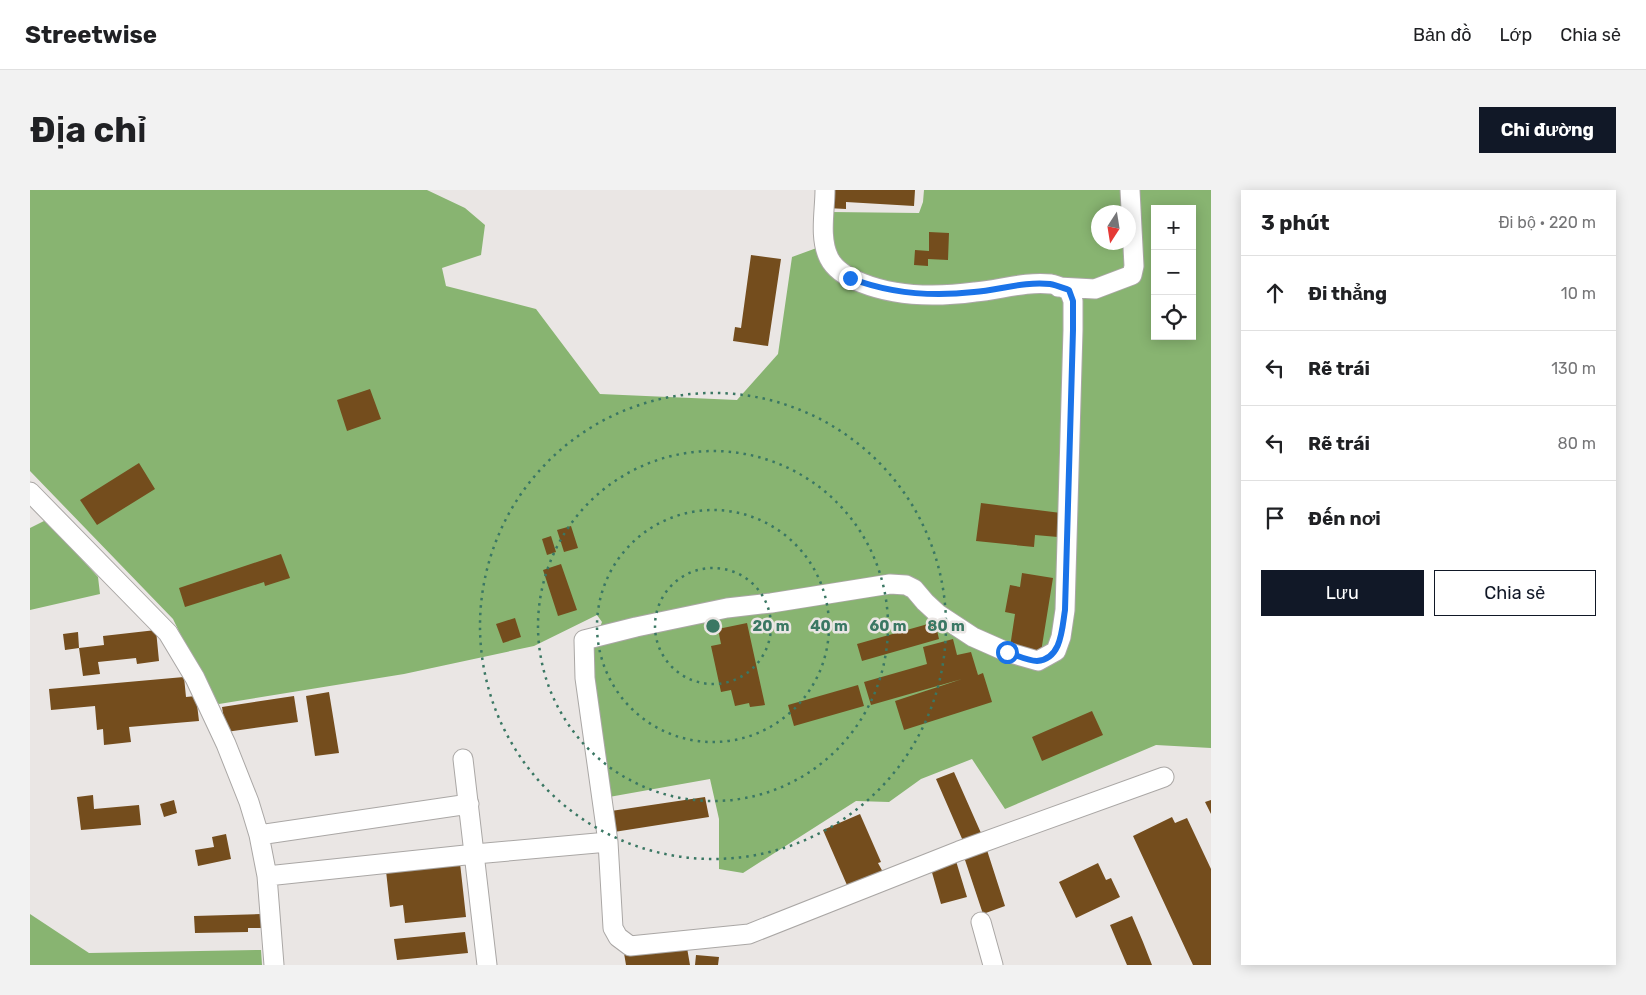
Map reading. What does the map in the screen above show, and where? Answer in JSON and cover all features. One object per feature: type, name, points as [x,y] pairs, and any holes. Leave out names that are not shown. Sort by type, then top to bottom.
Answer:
[{"type":"street","points":[[825,190],[824,240],[829,258],[837,268],[850,278],[873,287],[901,293],[974,292],[1030,284],[1051,284],[1069,290],[1073,301],[1073,330],[1065,610],[1061,637],[1056,651],[1038,661],[1007,652],[955,626],[925,602],[914,589],[906,585],[890,584],[771,603],[726,608],[584,640],[586,689],[608,842],[613,928],[618,937],[630,946],[640,946],[750,934],[959,850],[1164,777]]},
{"type":"street","points":[[1058,287],[1095,289],[1132,275],[1134,266],[1130,190]]},
{"type":"street","points":[[30,492],[168,633],[195,678],[226,744],[259,835],[267,876],[274,965]]},
{"type":"street","points":[[463,759],[487,965]]},
{"type":"street","points":[[259,835],[469,804]]},
{"type":"street","points":[[267,876],[608,842]]},
{"type":"street","points":[[981,922],[994,965]]},
{"type":"green space","points":[[30,190],[427,190],[465,208],[485,225],[481,255],[442,268],[446,286],[536,309],[600,394],[737,400],[778,354],[792,257],[833,242],[831,212],[919,213],[923,202],[924,190],[1211,190],[1211,748],[1156,745],[1005,809],[972,759],[921,779],[889,802],[856,801],[743,873],[719,869],[719,819],[710,779],[609,797],[590,674],[592,647],[602,622],[597,615],[534,646],[404,674],[219,704],[212,699],[173,619],[30,471]]},
{"type":"green space","points":[[46,520],[98,577],[100,594],[30,610],[30,528]]},
{"type":"green space","points":[[30,914],[89,953],[261,950],[262,965],[30,965]]},
{"type":"building","points":[[828,190],[915,190],[914,206],[846,202],[846,209],[827,208]]},
{"type":"building","points":[[929,232],[949,233],[948,260],[928,259],[928,266],[914,265],[915,250],[929,251]]},
{"type":"building","points":[[751,255],[781,259],[768,346],[733,341],[735,327],[741,328]]},
{"type":"building","points":[[370,389],[381,419],[347,431],[337,400]]},
{"type":"building","points":[[139,463],[155,489],[97,525],[80,500]]},
{"type":"building","points":[[981,503],[1061,513],[1058,537],[1035,535],[1034,547],[976,541]]},
{"type":"building","points":[[571,526],[578,548],[564,552],[557,530]]},
{"type":"building","points":[[551,536],[556,552],[547,555],[542,539]]},
{"type":"building","points":[[281,554],[290,578],[265,586],[264,582],[185,607],[179,588]]},
{"type":"building","points":[[561,564],[577,610],[558,616],[543,570]]},
{"type":"building","points":[[1022,573],[1053,578],[1041,652],[1010,647],[1015,614],[1005,612],[1010,585],[1020,587]]},
{"type":"building","points":[[515,618],[521,637],[503,643],[496,624]]},
{"type":"building","points":[[935,622],[939,639],[862,661],[857,644]]},
{"type":"building","points":[[747,623],[765,705],[750,707],[749,703],[735,706],[731,690],[721,692],[711,646],[721,644],[718,629]]},
{"type":"building","points":[[156,630],[159,661],[137,664],[136,658],[98,662],[100,674],[83,676],[79,648],[104,645],[103,636]]},
{"type":"building","points":[[78,632],[79,648],[65,650],[63,634]]},
{"type":"building","points":[[953,639],[957,655],[971,652],[978,675],[983,673],[992,702],[904,730],[895,701],[962,679],[871,705],[864,682],[927,664],[923,647]]},
{"type":"building","points":[[184,677],[186,697],[196,696],[199,721],[129,727],[131,742],[104,745],[103,729],[97,730],[95,706],[51,710],[49,689]]},
{"type":"building","points":[[858,685],[864,706],[794,726],[788,705]]},
{"type":"building","points":[[329,692],[339,753],[315,756],[306,696]]},
{"type":"building","points":[[294,696],[298,722],[226,732],[222,707]]},
{"type":"building","points":[[1092,711],[1103,735],[1042,761],[1032,737]]},
{"type":"building","points":[[954,772],[981,833],[963,841],[936,779]]},
{"type":"building","points":[[93,795],[94,809],[139,805],[141,825],[81,830],[77,797]]},
{"type":"building","points":[[705,797],[709,817],[614,832],[611,811]]},
{"type":"building","points":[[174,800],[177,813],[164,817],[160,804]]},
{"type":"building","points":[[1211,800],[1211,814],[1205,802]]},
{"type":"building","points":[[860,814],[881,862],[878,863],[884,874],[850,892],[823,830]]},
{"type":"building","points":[[1172,817],[1175,823],[1187,818],[1211,869],[1211,965],[1193,965],[1133,836]]},
{"type":"building","points":[[226,834],[231,859],[198,866],[195,850],[214,847],[212,837]]},
{"type":"building","points":[[986,847],[1005,906],[983,914],[963,854]]},
{"type":"building","points":[[956,861],[967,897],[941,904],[931,869]]},
{"type":"building","points":[[460,863],[466,917],[405,923],[403,905],[390,907],[386,871]]},
{"type":"building","points":[[1098,863],[1106,880],[1111,878],[1120,897],[1076,918],[1059,882]]},
{"type":"building","points":[[261,914],[262,928],[248,928],[248,932],[195,933],[194,916]]},
{"type":"building","points":[[1132,916],[1152,965],[1127,965],[1110,925]]},
{"type":"building","points":[[465,932],[468,953],[397,960],[394,939]]},
{"type":"building","points":[[686,942],[690,965],[626,965],[624,953]]},
{"type":"building","points":[[696,955],[719,957],[718,965],[695,965]]},
{"type":"route","points":[[850,278],[873,287],[901,293],[974,292],[1030,284],[1051,284],[1069,290],[1073,301],[1073,330],[1065,610],[1061,637],[1056,651],[1038,661],[1007,652]]}]
